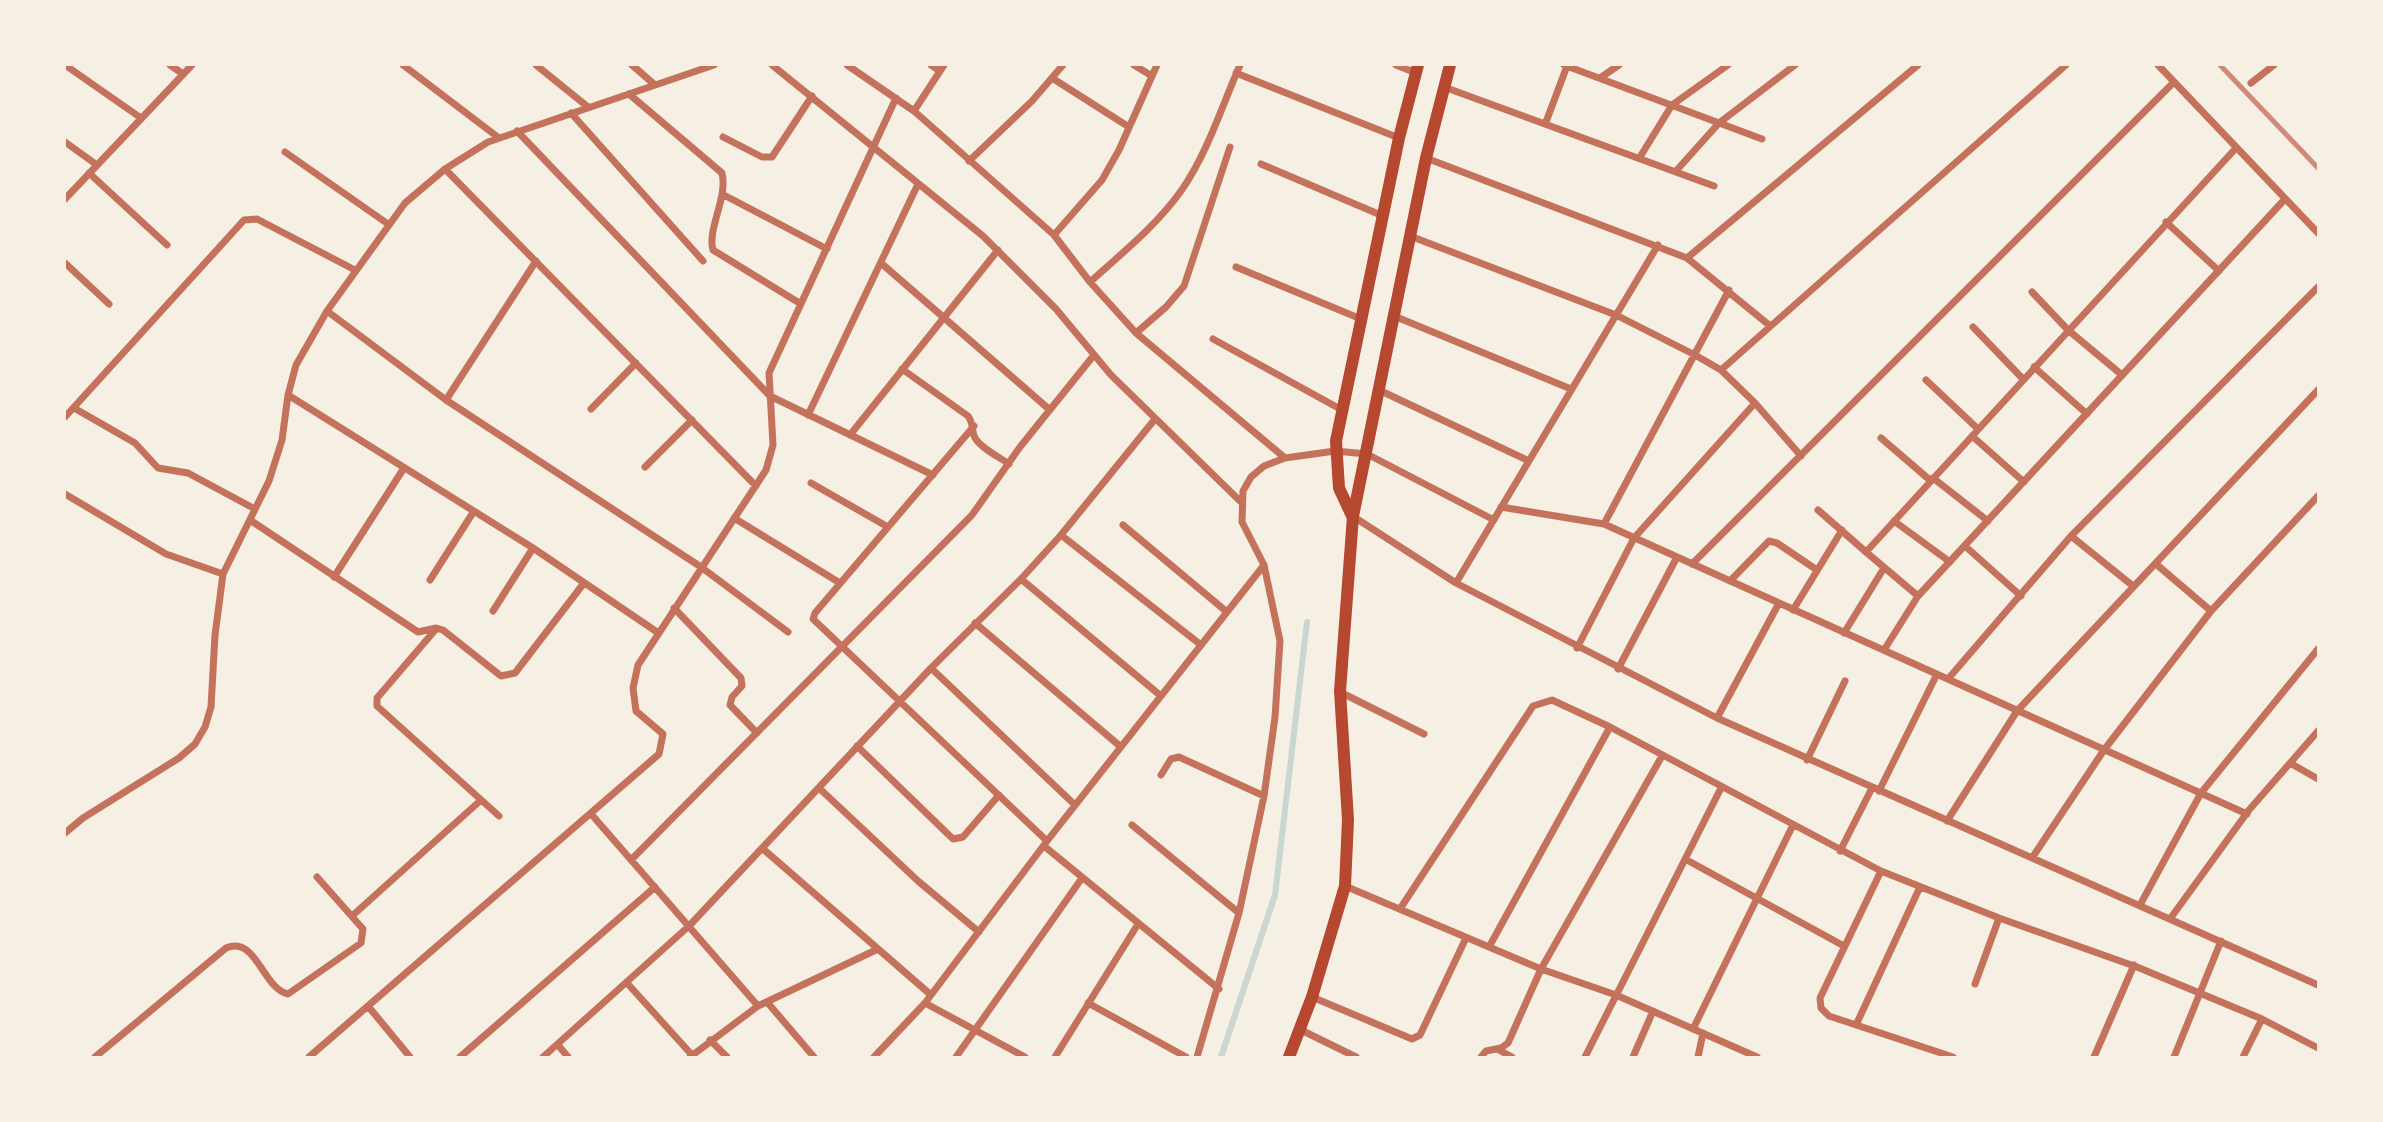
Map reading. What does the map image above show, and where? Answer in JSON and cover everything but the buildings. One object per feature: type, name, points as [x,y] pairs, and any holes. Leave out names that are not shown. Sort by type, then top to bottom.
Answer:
[{"type":"main road","points":[[1289,1057],[1312,997],[1345,886],[1348,820],[1340,691],[1353,516],[1426,158],[1450,65]]},
{"type":"main road","points":[[1353,516],[1339,488],[1335,452],[1382,216],[1417,69]]},
{"type":"street","points":[[65,65],[141,118]]},
{"type":"street","points":[[170,65],[183,74]]},
{"type":"street","points":[[65,199],[192,65]]},
{"type":"street","points":[[403,65],[499,138]]},
{"type":"street","points":[[536,65],[588,107]]},
{"type":"street","points":[[632,65],[655,85]]},
{"type":"street","points":[[65,833],[83,818],[179,758],[194,744],[205,727],[211,707],[215,635],[223,574],[255,509],[282,440],[288,395],[296,365],[327,311],[405,203],[445,169],[499,138],[714,65]]},
{"type":"street","points":[[772,65],[998,250],[1056,309],[1094,355],[1155,419],[1240,501]]},
{"type":"street","points":[[847,65],[914,111],[1054,235],[1090,282],[1136,333],[1285,458]]},
{"type":"street","points":[[914,111],[942,68],[931,65]]},
{"type":"street","points":[[969,161],[1063,65]]},
{"type":"street","points":[[1134,65],[1152,76]]},
{"type":"street","points":[[1054,235],[1102,180],[1157,65]]},
{"type":"street","points":[[1090,282],[1157,222],[1182,190],[1202,153],[1240,65]]},
{"type":"street","points":[[1396,65],[1417,69]]},
{"type":"street","points":[[1546,122],[1566,65],[1762,139]]},
{"type":"street","points":[[1600,78],[1619,65]]},
{"type":"street","points":[[1676,171],[1718,123],[1795,65]]},
{"type":"street","points":[[1687,258],[1918,65]]},
{"type":"street","points":[[1721,370],[2066,65]]},
{"type":"street","points":[[2158,65],[2318,233]]},
{"type":"street","points":[[2251,83],[2274,65]]},
{"type":"street","points":[[1640,157],[1672,105],[1724,66]]},
{"type":"street","points":[[1236,73],[1399,138]]},
{"type":"street","points":[[1052,78],[1129,127]]},
{"type":"street","points":[[1692,564],[2174,82]]},
{"type":"street","points":[[1443,87],[1546,122],[1714,186]]},
{"type":"street","points":[[629,94],[719,169],[723,177],[722,194],[711,244],[713,250],[801,303]]},
{"type":"street","points":[[723,137],[765,159],[772,157],[812,96]]},
{"type":"street","points":[[309,1057],[592,815],[659,754],[663,734],[636,711],[633,688],[638,665],[657,632],[766,470],[773,445],[769,373],[896,98]]},
{"type":"street","points":[[571,113],[703,261]]},
{"type":"street","points":[[517,131],[770,396],[933,474]]},
{"type":"street","points":[[65,142],[97,164]]},
{"type":"street","points":[[1136,333],[1166,307],[1184,286],[1230,147]]},
{"type":"street","points":[[1866,552],[2236,148]]},
{"type":"street","points":[[285,152],[388,224]]},
{"type":"street","points":[[1426,158],[1687,258],[1769,325]]},
{"type":"street","points":[[1261,164],[1382,216]]},
{"type":"street","points":[[445,169],[756,486]]},
{"type":"street","points":[[89,173],[167,245]]},
{"type":"street","points":[[808,415],[918,184]]},
{"type":"street","points":[[722,194],[827,249]]},
{"type":"street","points":[[1884,650],[1918,596],[2285,199]]},
{"type":"street","points":[[65,417],[244,220],[257,219],[355,270]]},
{"type":"street","points":[[2166,222],[2219,271]]},
{"type":"street","points":[[1410,236],[1616,315],[1695,355],[1721,370],[1755,403],[1801,456]]},
{"type":"street","points":[[1456,583],[1658,245]]},
{"type":"street","points":[[850,435],[998,250]]},
{"type":"street","points":[[446,400],[536,261]]},
{"type":"street","points":[[65,263],[109,304]]},
{"type":"street","points":[[881,263],[1050,410]]},
{"type":"street","points":[[1236,267],[1362,319]]},
{"type":"street","points":[[1948,679],[2071,536],[2318,287]]},
{"type":"street","points":[[1604,524],[1729,290]]},
{"type":"street","points":[[2032,292],[2068,330],[2122,375]]},
{"type":"street","points":[[327,311],[446,400],[701,567],[788,632]]},
{"type":"street","points":[[1394,316],[1571,389]]},
{"type":"street","points":[[1973,327],[2023,379]]},
{"type":"street","points":[[1213,339],[1342,410]]},
{"type":"street","points":[[631,860],[972,515],[1094,355]]},
{"type":"street","points":[[591,409],[636,363]]},
{"type":"street","points":[[2034,367],[2087,414]]},
{"type":"street","points":[[902,369],[968,416],[974,426],[977,440],[1009,464]]},
{"type":"street","points":[[1926,380],[2024,482]]},
{"type":"street","points":[[1379,390],[1529,461]]},
{"type":"street","points":[[1947,821],[2017,711],[2318,390]]},
{"type":"street","points":[[288,395],[533,548],[657,632]]},
{"type":"street","points":[[1577,648],[1634,538],[1755,403]]},
{"type":"street","points":[[74,408],[135,443],[158,468],[188,473],[255,509]]},
{"type":"street","points":[[543,1057],[689,926],[899,701],[1062,535],[1155,419]]},
{"type":"street","points":[[645,467],[692,420]]},
{"type":"street","points":[[974,426],[840,583],[813,619],[999,795],[1082,878],[1219,989]]},
{"type":"street","points":[[1881,438],[1988,522]]},
{"type":"street","points":[[1197,1057],[1239,913],[1264,796],[1275,716],[1280,640],[1264,565],[1242,522],[1240,501],[1251,477],[1264,466],[1285,458],[1335,452],[1367,454],[1493,520]]},
{"type":"street","points":[[334,577],[404,467]]},
{"type":"street","points":[[811,483],[888,527]]},
{"type":"street","points":[[65,494],[166,554],[223,574]]},
{"type":"street","points":[[2032,858],[2104,750],[2211,611],[2318,496]]},
{"type":"street","points":[[1502,507],[1604,524],[2247,814]]},
{"type":"street","points":[[1818,510],[1918,596]]},
{"type":"street","points":[[430,580],[474,511]]},
{"type":"street","points":[[1353,516],[1456,583],[1577,648],[1717,718],[2318,985]]},
{"type":"street","points":[[734,519],[840,583]]},
{"type":"street","points":[[250,520],[418,632],[436,628],[443,631],[497,674],[510,676],[584,583]]},
{"type":"street","points":[[1894,521],[1950,562]]},
{"type":"street","points":[[1123,525],[1227,612]]},
{"type":"street","points":[[1793,610],[1842,530]]},
{"type":"street","points":[[1062,535],[1201,645]]},
{"type":"street","points":[[2071,536],[2133,586]]},
{"type":"street","points":[[1730,581],[1765,544],[1772,541],[1816,570]]},
{"type":"street","points":[[1965,546],[2021,596]]},
{"type":"street","points":[[493,611],[533,548]]},
{"type":"street","points":[[1618,668],[1677,557]]},
{"type":"street","points":[[2156,564],[2211,611]]},
{"type":"street","points":[[874,1057],[925,1003],[1075,805],[1264,565]]},
{"type":"street","points":[[1844,633],[1884,568]]},
{"type":"street","points":[[1021,579],[1161,696]]},
{"type":"street","points":[[1717,718],[1779,603]]},
{"type":"street","points":[[674,608],[741,678],[742,686],[730,705],[757,733]]},
{"type":"street","points":[[975,624],[1121,747]]},
{"type":"street","points":[[436,628],[377,698],[377,706],[499,816]]},
{"type":"street","points":[[2140,905],[2201,793],[2318,649]]},
{"type":"street","points":[[931,668],[1075,805]]},
{"type":"street","points":[[1840,851],[1876,790],[1937,674]]},
{"type":"street","points":[[1807,760],[1845,681]]},
{"type":"street","points":[[1340,691],[1424,734]]},
{"type":"street","points":[[1400,909],[1533,706],[1552,700],[1559,701],[1881,872],[1998,918],[2134,965],[2262,1019],[2318,1053]]},
{"type":"street","points":[[1489,947],[1610,727]]},
{"type":"street","points":[[2170,919],[2247,814],[2318,731]]},
{"type":"street","points":[[857,746],[953,839],[963,837],[999,795]]},
{"type":"street","points":[[1482,1057],[1486,1051],[1508,1043],[1541,969],[1662,756]]},
{"type":"street","points":[[1161,775],[1171,759],[1179,757],[1264,796]]},
{"type":"street","points":[[2290,763],[2318,779]]},
{"type":"street","points":[[819,788],[928,890],[979,932]]},
{"type":"street","points":[[1585,1057],[1721,788]]},
{"type":"street","points":[[352,916],[481,800]]},
{"type":"street","points":[[592,815],[758,1006]]},
{"type":"street","points":[[1132,825],[1239,913]]},
{"type":"street","points":[[1692,1029],[1792,827]]},
{"type":"street","points":[[762,848],[931,995]]},
{"type":"street","points":[[1685,859],[1844,946]]},
{"type":"street","points":[[1881,872],[1844,946],[1820,1003],[1829,1016],[1952,1057]]},
{"type":"street","points":[[95,1057],[231,946],[246,949],[278,989],[292,993],[361,943],[363,929],[317,877]]},
{"type":"street","points":[[956,1057],[1082,878]]},
{"type":"street","points":[[1345,886],[1541,969],[1616,995],[1757,1057]]},
{"type":"street","points":[[460,1057],[655,887]]},
{"type":"street","points":[[1856,1025],[1920,887]]},
{"type":"street","points":[[1975,984],[1998,918]]},
{"type":"street","points":[[1055,1057],[1138,924]]},
{"type":"street","points":[[1312,997],[1412,1039],[1420,1035],[1466,938]]},
{"type":"street","points":[[2174,1057],[2221,941]]},
{"type":"street","points":[[627,983],[691,1056],[758,1006],[878,949]]},
{"type":"street","points":[[2094,1057],[2134,965]]},
{"type":"street","points":[[767,1002],[814,1057]]},
{"type":"street","points":[[925,1003],[1019,1056]]},
{"type":"street","points":[[1088,1003],[1186,1057]]},
{"type":"street","points":[[368,1006],[410,1057]]},
{"type":"street","points":[[1633,1057],[1653,1011]]},
{"type":"street","points":[[2244,1057],[2262,1019]]},
{"type":"street","points":[[1299,1029],[1356,1057]]},
{"type":"street","points":[[1698,1057],[1703,1033]]},
{"type":"street","points":[[710,1040],[727,1057]]},
{"type":"street","points":[[558,1045],[568,1057]]},
{"type":"street","points":[[1497,1049],[1512,1057]]},
{"type":"waterway","points":[[1221,1057],[1275,895],[1307,622]]},
{"type":"railway","points":[[2220,65],[2318,168]]}]
